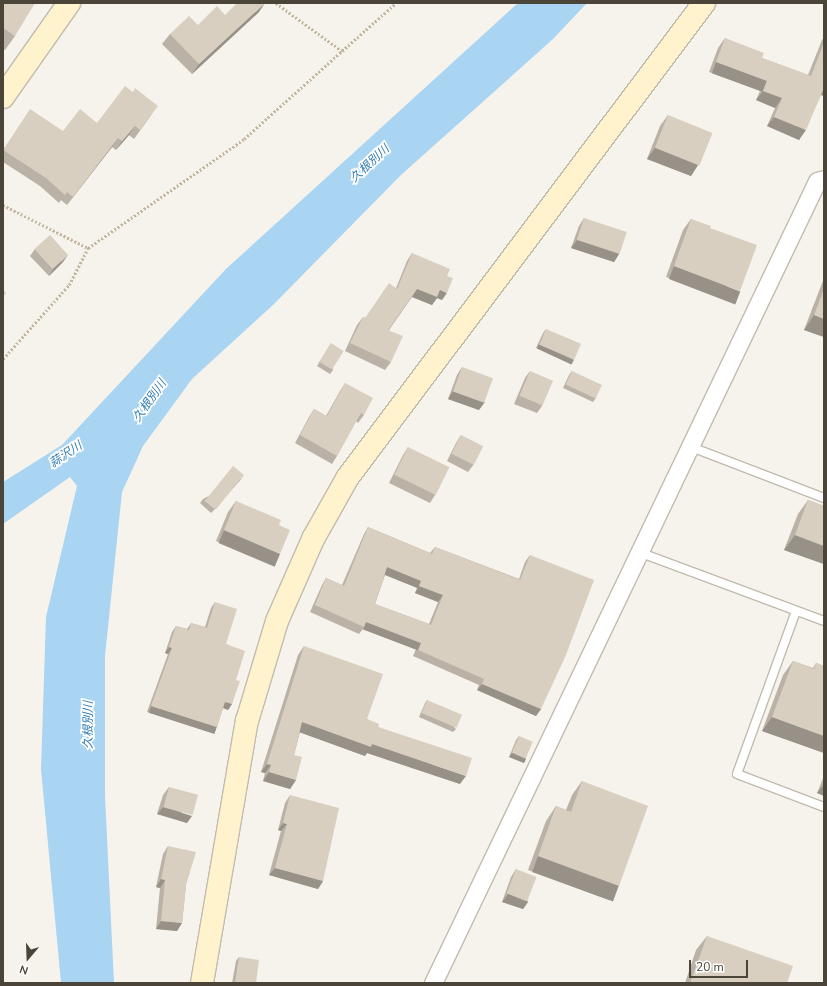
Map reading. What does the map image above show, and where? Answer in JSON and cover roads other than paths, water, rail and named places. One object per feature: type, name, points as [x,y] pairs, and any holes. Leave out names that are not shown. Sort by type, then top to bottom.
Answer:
[{"type":"street","points":[[3,97],[69,3]]},
{"type":"street","points":[[202,983],[247,721],[277,621],[313,539],[348,477],[704,3]]},
{"type":"street","points":[[433,983],[692,447],[817,181],[824,179]]},
{"type":"lane","points":[[692,447],[824,498]]},
{"type":"lane","points":[[641,553],[824,621]]},
{"type":"lane","points":[[796,611],[737,774],[824,807]]},
{"type":"water","points":[[518,3],[587,3],[553,39],[401,175],[273,305],[192,379],[143,446],[122,492],[105,656],[105,796],[114,983],[61,983],[41,769],[46,617],[77,486],[70,477],[3,524],[3,482],[62,445],[226,269]]},
{"type":"water label","name":"久根別川","points":[[370,164]]},
{"type":"water label","name":"久根別川","points":[[150,401]]},
{"type":"water label","name":"蒜沢川","points":[[66,455]]},
{"type":"water label","name":"久根別川","points":[[89,725]]}]
